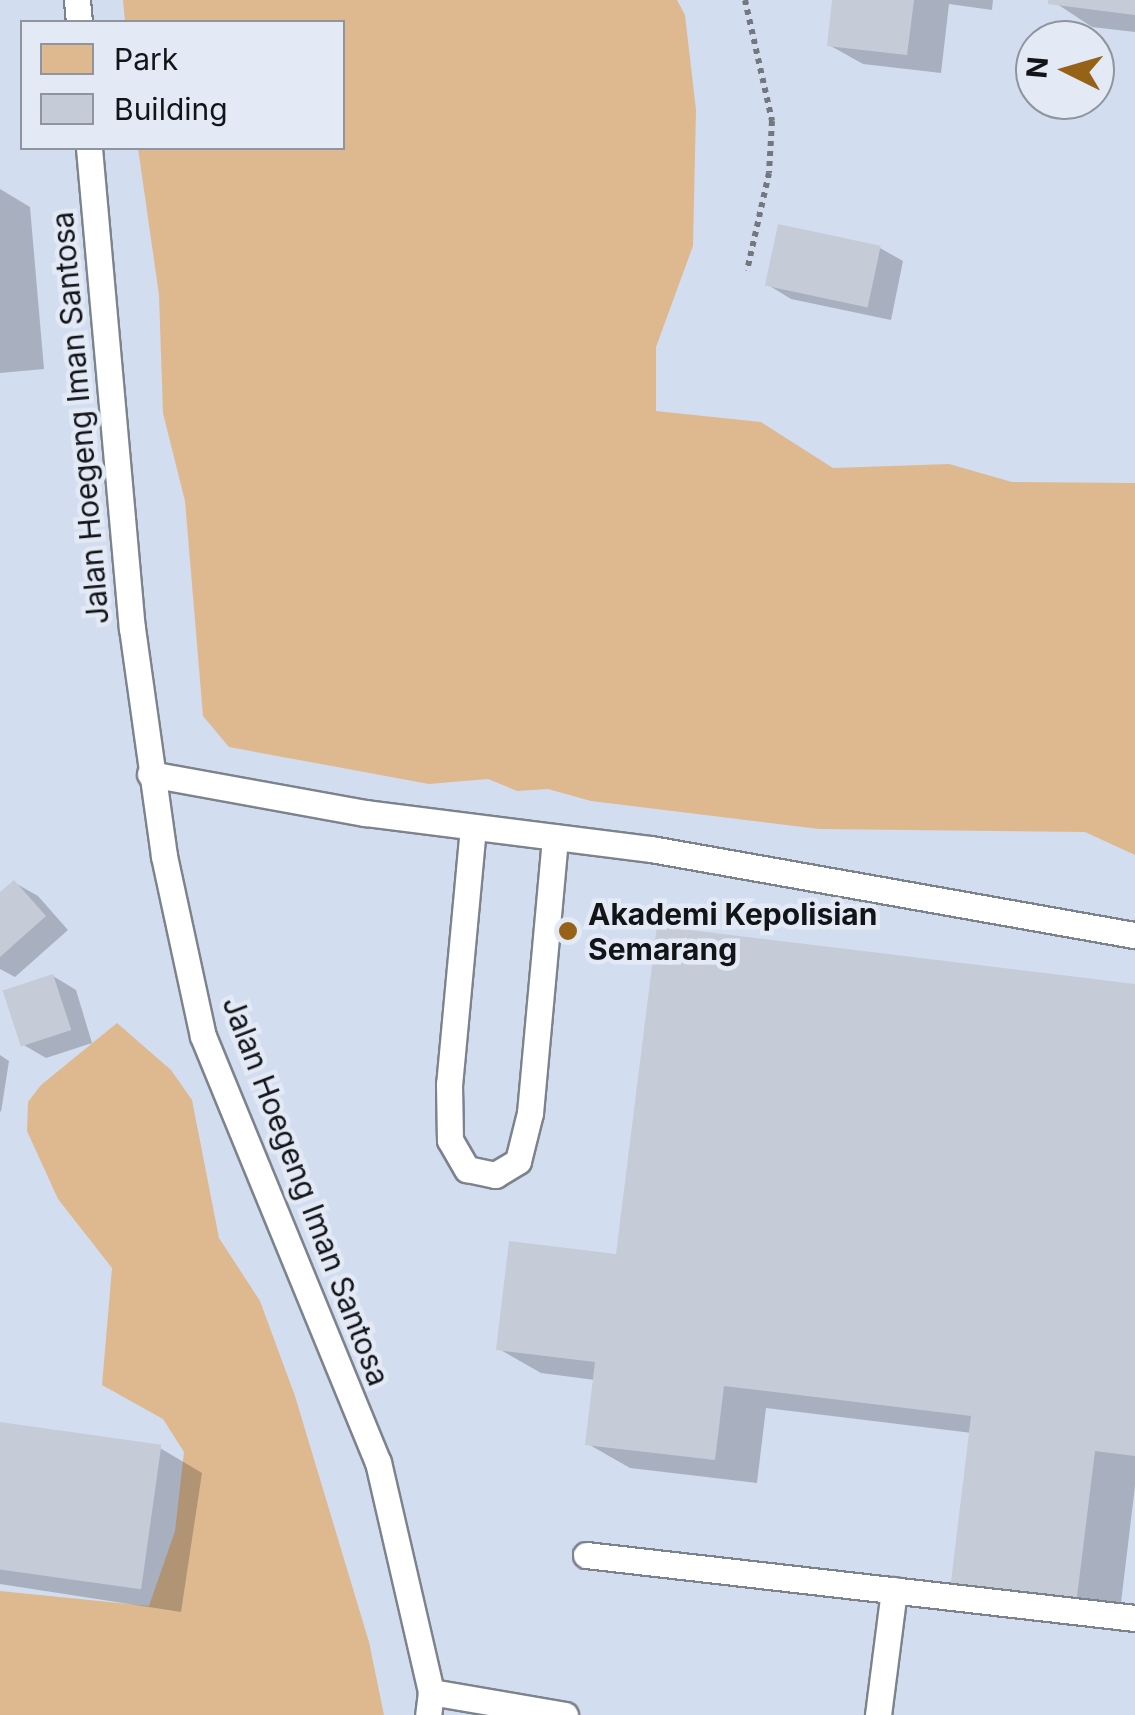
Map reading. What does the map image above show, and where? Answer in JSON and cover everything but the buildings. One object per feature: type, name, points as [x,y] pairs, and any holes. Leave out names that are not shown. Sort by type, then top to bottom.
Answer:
[{"type":"lane","name":"Jalan Hoegeng Iman Santosa","points":[[89,150],[116,473],[150,774],[204,1036],[378,1462],[430,1704]]},
{"type":"lane","points":[[150,774],[1135,934]]},
{"type":"lane","points":[[473,827],[449,1084],[450,1140],[467,1169],[495,1175],[518,1161],[530,1114],[556,837]]},
{"type":"lane","points":[[586,1555],[1135,1618]]},
{"type":"lane","points":[[878,1715],[894,1590]]},
{"type":"lane","points":[[430,1704],[565,1715]]},
{"type":"path","points":[[745,0],[772,121],[769,173],[748,271]]},
{"type":"shaded area","name":"Akademi Kepolisian Semarang","points":[[0,0],[1135,0],[1135,1715],[0,1715]]},
{"type":"green space","points":[[123,0],[677,0],[685,15],[696,110],[693,246],[656,347],[656,411],[761,422],[833,468],[949,464],[1012,482],[1135,483],[1135,855],[1085,832],[819,829],[591,801],[548,789],[517,791],[488,779],[429,784],[229,747],[203,716],[185,501],[163,413],[159,295],[138,150],[345,150],[345,20],[125,20]]},
{"type":"green space","points":[[117,1023],[171,1070],[192,1100],[219,1238],[260,1301],[295,1396],[369,1642],[384,1715],[0,1715],[0,1591],[149,1606],[175,1531],[184,1452],[163,1419],[102,1385],[112,1268],[58,1199],[27,1131],[28,1102],[41,1085]]},
{"type":"place","name":"Akademi Kepolisian Semarang","points":[[568,931]]}]
